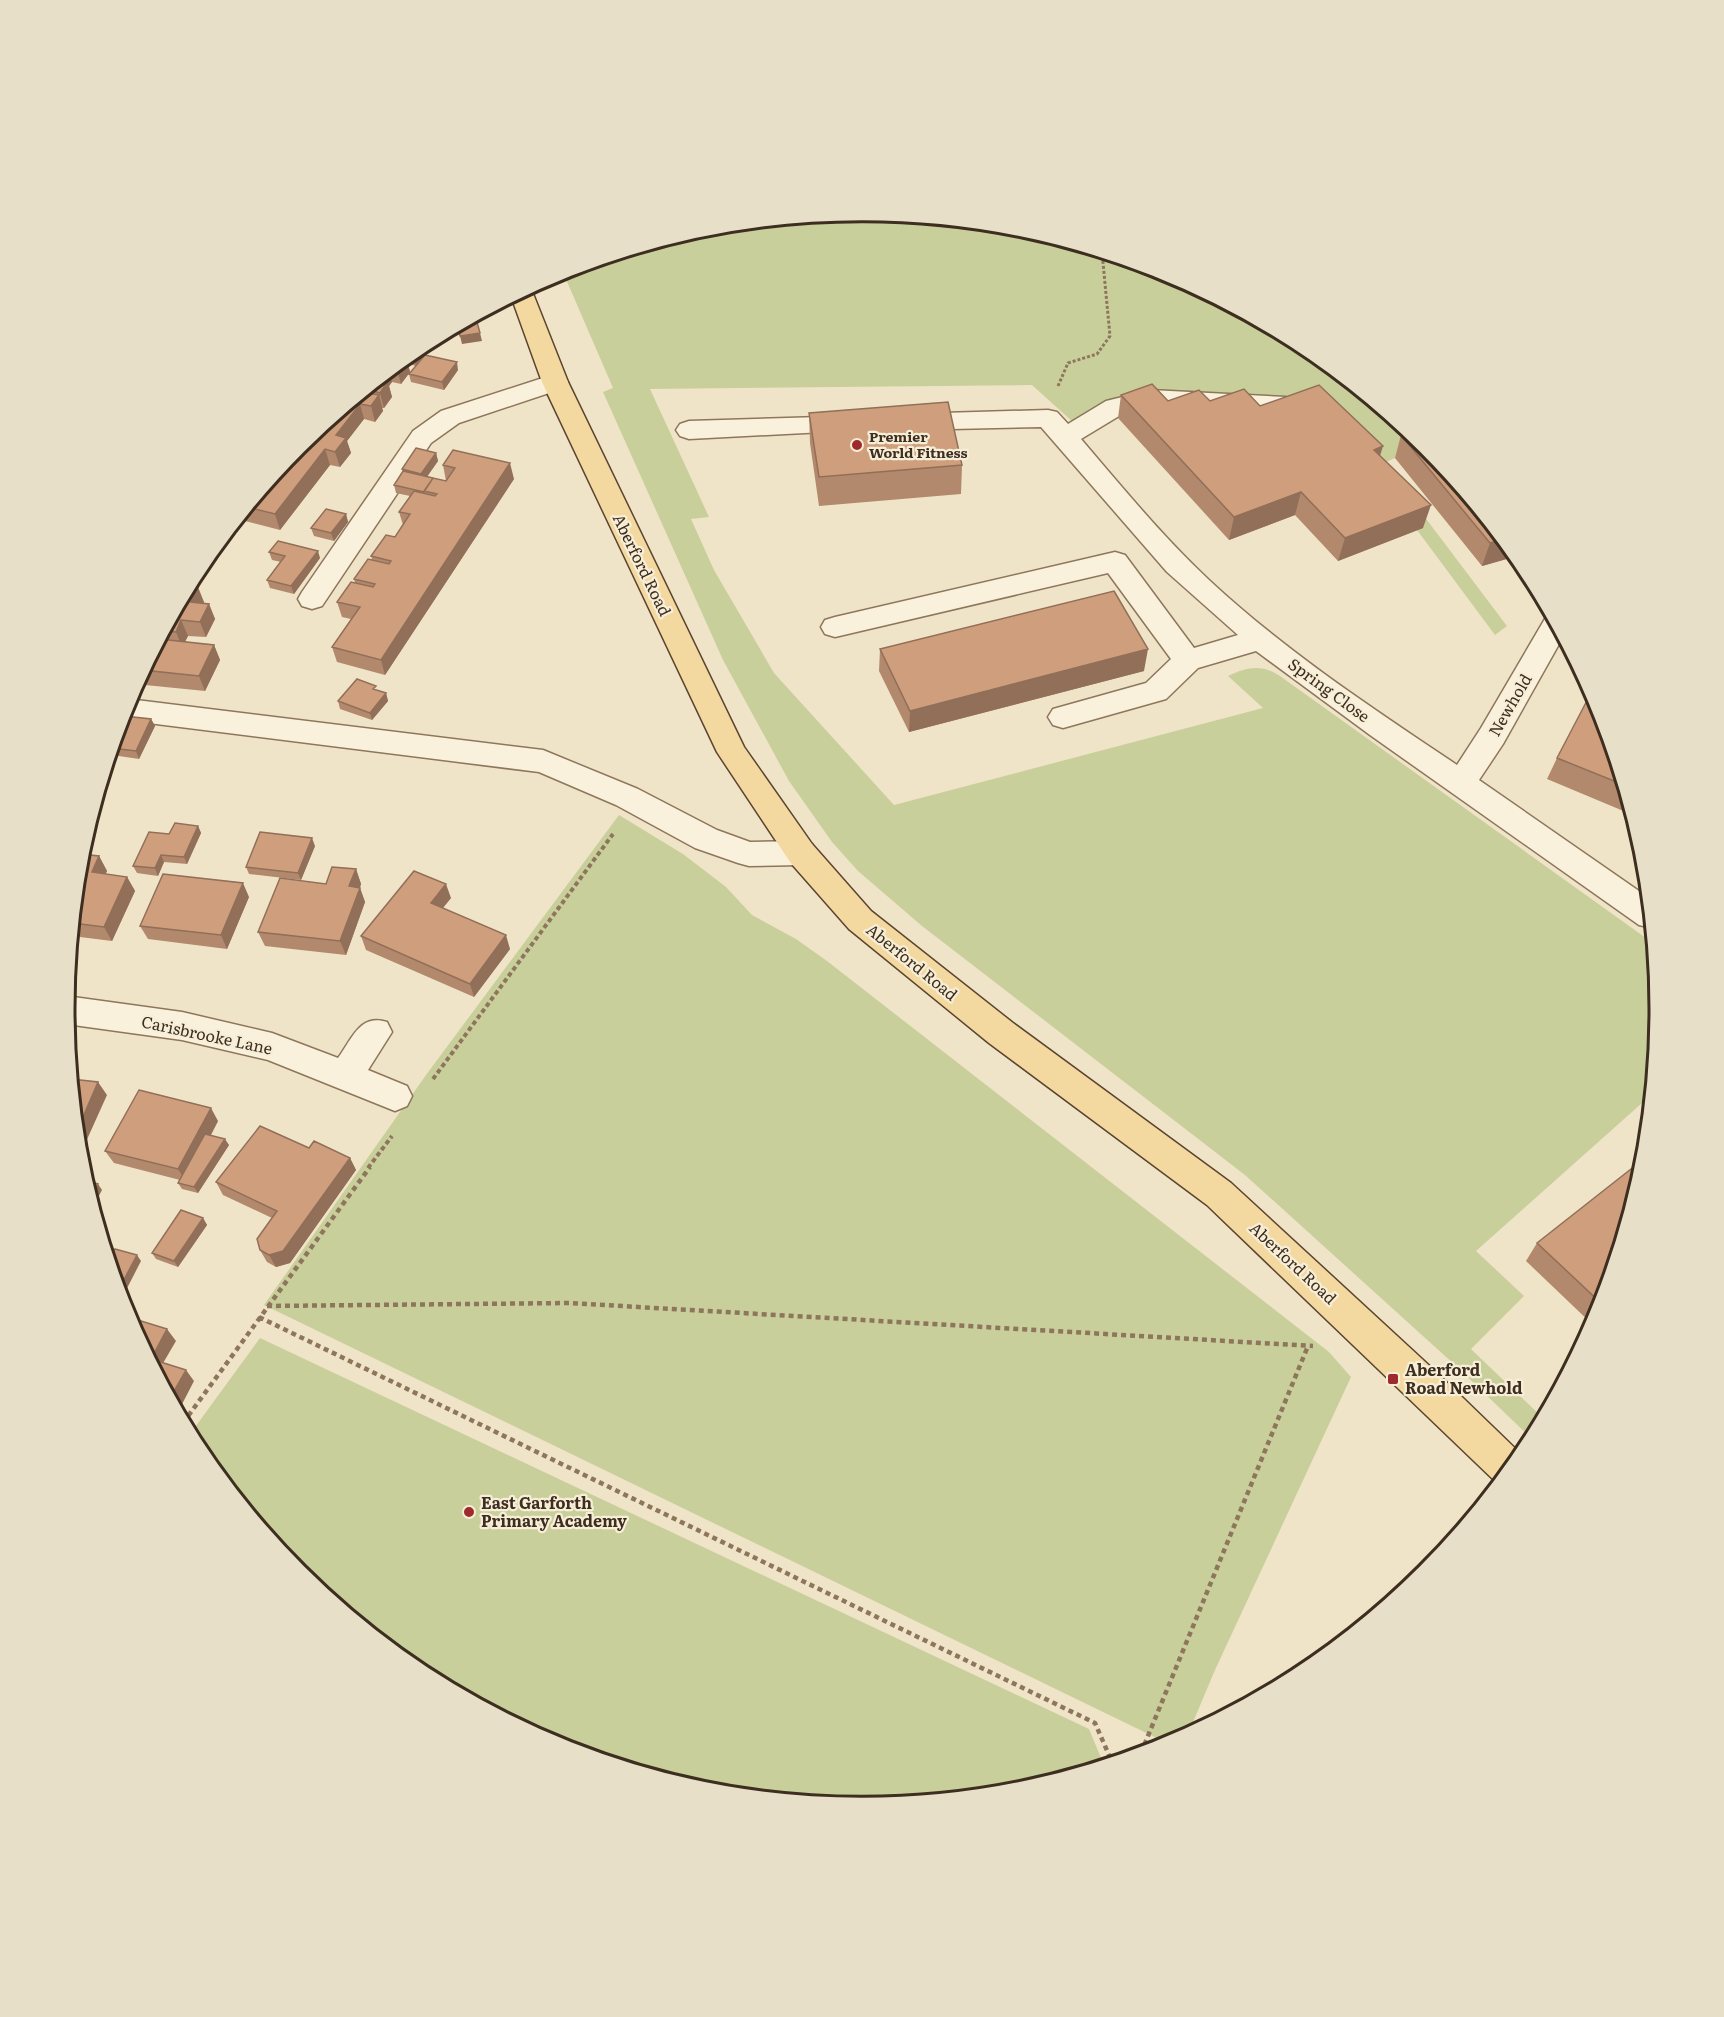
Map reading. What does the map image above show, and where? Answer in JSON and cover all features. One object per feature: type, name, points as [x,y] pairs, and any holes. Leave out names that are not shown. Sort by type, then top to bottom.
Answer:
[{"type":"main road","name":"Aberford Road","points":[[524,298],[555,382],[732,752],[801,853],[860,920],[1001,1033],[1219,1194],[1374,1338],[1503,1464]]},
{"type":"street","points":[[312,599],[422,437],[435,425],[450,417],[555,382]]},
{"type":"street","points":[[689,430],[1057,428],[1115,407],[1151,398],[1277,403]]},
{"type":"street","name":"Spring Close","points":[[1057,428],[1172,558],[1220,606],[1261,639],[1460,784],[1642,911]]},
{"type":"street","points":[[835,627],[1115,562],[1188,660]]},
{"type":"street","name":"Newhold","points":[[1460,784],[1492,736],[1552,631]]},
{"type":"street","points":[[1064,717],[1156,691],[1188,660],[1261,639]]},
{"type":"street","points":[[134,710],[543,761],[627,796],[706,839],[749,854],[801,853]]},
{"type":"street","name":"Carisbrooke Lane","points":[[75,1011],[182,1026],[272,1047],[395,1096]]},
{"type":"street","points":[[345,1076],[375,1032]]},
{"type":"path","points":[[1068,363],[1097,354],[1110,336],[1103,259]]},
{"type":"path","points":[[267,1306],[569,1303],[1308,1346],[1374,1338]]},
{"type":"path","points":[[259,1317],[1095,1723],[1110,1756]]},
{"type":"path","points":[[1146,1742],[1308,1346]]},
{"type":"green space","points":[[811,223],[913,223],[965,228],[1066,248],[1163,281],[1256,327],[1299,354],[1341,384],[1407,442],[1395,458],[1384,463],[1507,626],[1495,635],[1417,530],[1149,407],[1118,418],[1074,423],[1032,385],[650,389],[709,517],[691,519],[714,570],[774,673],[894,805],[1263,708],[1228,676],[1248,669],[1261,668],[1280,676],[1645,937],[1649,1008],[1643,1102],[1476,1251],[1524,1296],[1471,1349],[1537,1413],[1525,1432],[1455,1365],[1245,1175],[922,926],[858,871],[832,842],[789,781],[723,660],[603,392],[613,388],[566,279],[658,248],[759,228]]},
{"type":"green space","points":[[619,815],[683,854],[726,887],[752,915],[796,939],[827,961],[1329,1352],[1351,1377],[1193,1722],[1157,1738],[264,1305],[426,1075]]},
{"type":"green space","name":"East Garforth Primary Academy","points":[[260,1338],[1089,1729],[1101,1758],[1066,1769],[965,1789],[862,1796],[759,1789],[658,1769],[609,1754],[561,1736],[468,1690],[383,1633],[343,1600],[270,1527],[238,1488],[196,1426]]},
{"type":"building","points":[[477,323],[480,333],[460,336],[459,333]]},
{"type":"building","points":[[425,355],[457,362],[442,382],[409,374]]},
{"type":"building","points":[[388,381],[380,393],[374,391]]},
{"type":"building","points":[[1152,384],[1168,401],[1199,390],[1210,401],[1244,389],[1260,406],[1319,385],[1383,446],[1374,450],[1431,505],[1345,538],[1301,492],[1234,517],[1121,395]]},
{"type":"building","points":[[371,394],[379,395],[371,406],[360,404],[336,435],[346,438],[335,452],[325,449],[275,514],[255,509],[306,452],[343,417]]},
{"type":"building","points":[[948,402],[962,465],[819,477],[809,413]]},
{"type":"building","points":[[1404,439],[1454,490],[1495,542],[1490,543]]},
{"type":"building","points":[[416,448],[436,453],[421,474],[402,469]]},
{"type":"building","points":[[453,450],[510,463],[381,660],[332,647],[360,607],[337,602],[351,582],[373,587],[375,584],[354,579],[368,559],[389,564],[391,561],[371,556],[386,535],[395,537],[410,514],[399,512],[414,491],[435,496],[437,494],[424,491],[433,478],[446,481],[455,468],[443,465]]},
{"type":"building","points":[[403,471],[433,478],[424,492],[394,485]]},
{"type":"building","points":[[326,509],[346,514],[331,533],[311,528]]},
{"type":"building","points":[[278,541],[318,551],[291,586],[267,580],[285,556],[269,552]]},
{"type":"building","points":[[198,587],[191,602],[209,604],[200,622],[181,620],[176,632],[171,632]]},
{"type":"building","points":[[1114,591],[1148,649],[910,711],[880,649]]},
{"type":"building","points":[[167,640],[214,645],[199,676],[151,671]]},
{"type":"building","points":[[357,679],[376,686],[373,689],[386,693],[370,713],[338,701]]},
{"type":"building","points":[[1587,701],[1615,781],[1557,758]]},
{"type":"building","points":[[131,717],[151,719],[136,751],[120,749]]},
{"type":"building","points":[[175,823],[198,826],[184,857],[161,855],[155,868],[133,866],[149,832],[169,834]]},
{"type":"building","points":[[260,832],[312,838],[298,873],[246,867]]},
{"type":"building","points":[[90,855],[99,856],[92,872],[127,877],[104,927],[80,924]]},
{"type":"building","points":[[332,867],[356,869],[349,886],[360,888],[340,941],[258,932],[280,878],[326,884]]},
{"type":"building","points":[[414,871],[446,884],[431,903],[506,935],[470,984],[361,936]]},
{"type":"building","points":[[163,874],[243,883],[221,935],[140,926]]},
{"type":"building","points":[[79,1080],[98,1082],[83,1117]]},
{"type":"building","points":[[139,1090],[211,1108],[178,1169],[105,1151]]},
{"type":"building","points":[[260,1126],[309,1148],[314,1141],[350,1158],[283,1251],[269,1255],[260,1250],[257,1239],[277,1211],[216,1182]]},
{"type":"building","points":[[205,1134],[225,1139],[194,1187],[178,1183]]},
{"type":"building","points":[[1633,1168],[1622,1212],[1594,1296],[1537,1243]]},
{"type":"building","points":[[181,1210],[203,1218],[174,1261],[152,1253]]},
{"type":"building","points":[[115,1249],[137,1255],[124,1280],[117,1261]]},
{"type":"building","points":[[140,1322],[167,1329],[154,1353]]},
{"type":"building","points":[[158,1361],[186,1370],[174,1391]]},
{"type":"place","name":"Premier World Fitness","points":[[857,445]]},
{"type":"place","name":"Aberford Road Newhold","points":[[1393,1379]]},
{"type":"place","name":"East Garforth Primary Academy","points":[[469,1512]]}]
